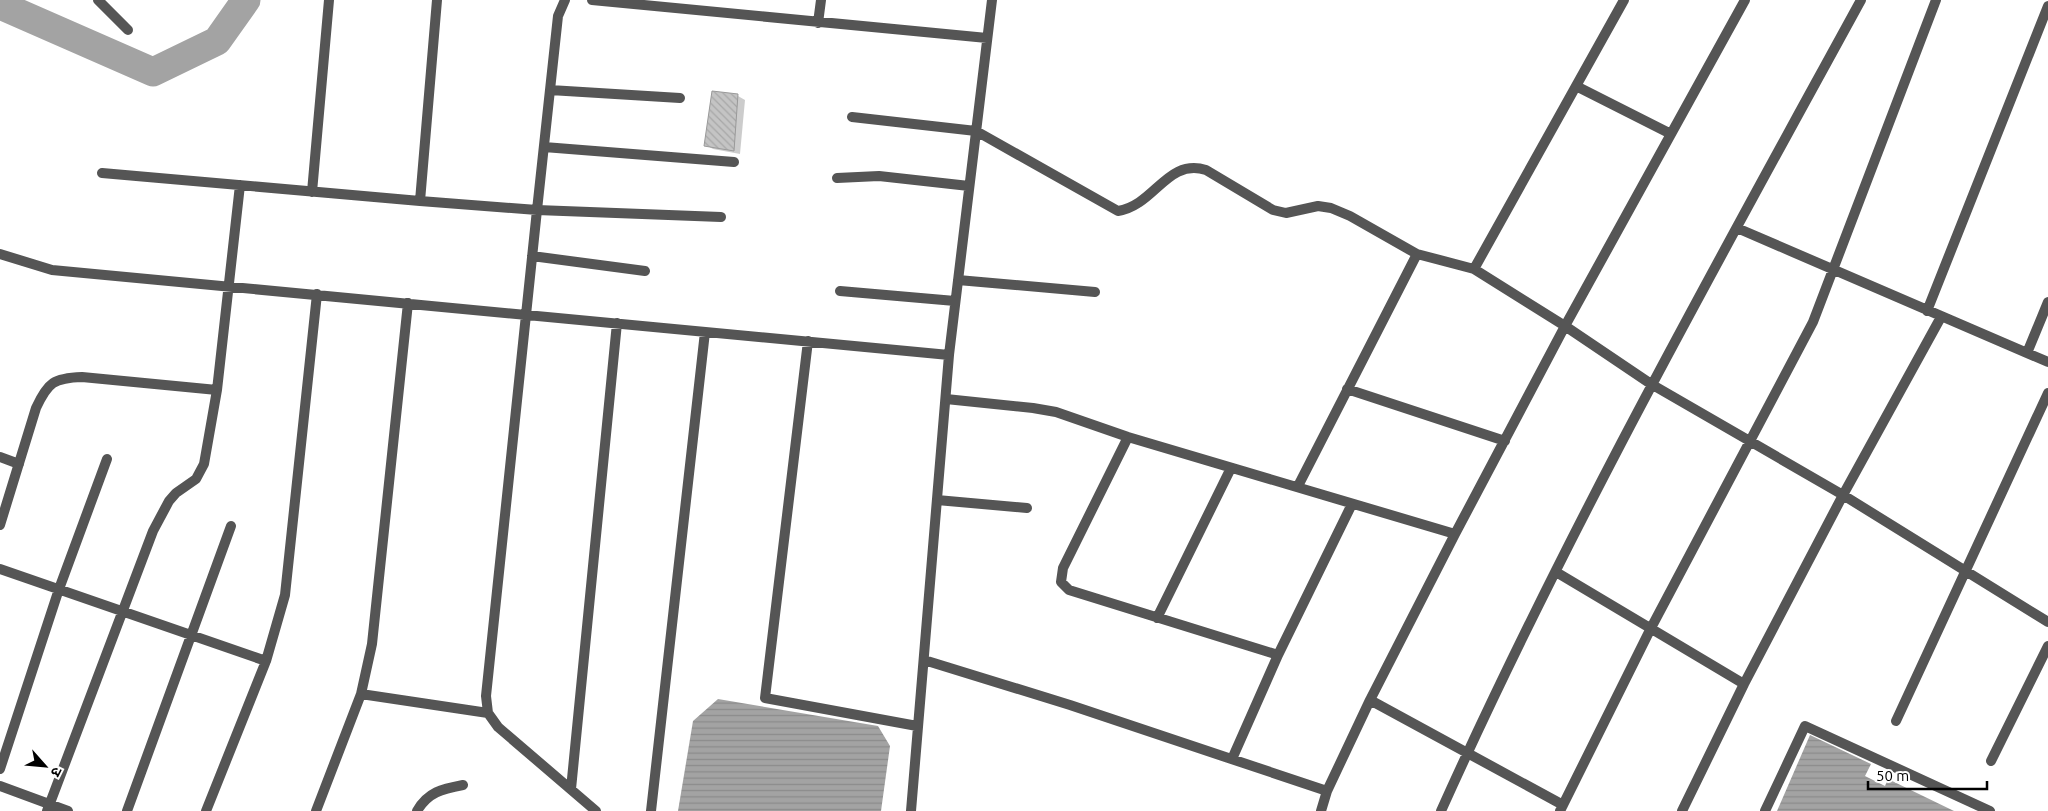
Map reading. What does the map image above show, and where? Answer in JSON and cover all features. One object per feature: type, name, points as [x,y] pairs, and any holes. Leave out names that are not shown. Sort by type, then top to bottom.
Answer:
[{"type":"street","points":[[98,0],[128,30]]},
{"type":"street","points":[[312,192],[328,0]]},
{"type":"street","points":[[420,201],[437,0]]},
{"type":"street","points":[[565,0],[558,16],[486,696],[488,713],[498,727],[596,811]]},
{"type":"street","points":[[592,0],[987,38]]},
{"type":"street","points":[[818,23],[821,0]]},
{"type":"street","points":[[911,811],[949,355],[992,0]]},
{"type":"street","points":[[1474,269],[1624,0]]},
{"type":"street","points":[[1321,811],[1327,791],[1370,700],[1455,534],[1565,326],[1745,0]]},
{"type":"street","points":[[1441,811],[1556,572],[1651,384],[1861,0]]},
{"type":"street","points":[[1370,700],[1561,808],[1651,628],[1803,342],[1834,272],[1936,0]]},
{"type":"street","points":[[1927,311],[2048,6]]},
{"type":"street","points":[[1576,86],[1671,134]]},
{"type":"street","points":[[550,90],[680,98]]},
{"type":"street","points":[[852,118],[976,131],[1118,211],[1132,208],[1144,201],[1169,176],[1182,169],[1194,166],[1206,170],[1273,210],[1286,213],[1318,206],[1331,208],[1350,216],[1417,254],[1474,269],[1565,326],[1651,384],[1843,495],[2048,622]]},
{"type":"street","points":[[544,147],[734,162]]},
{"type":"street","points":[[102,173],[537,210],[721,217]]},
{"type":"street","points":[[837,178],[879,176],[969,186]]},
{"type":"street","points":[[49,808],[162,513],[176,493],[196,479],[201,472],[217,390],[240,185]]},
{"type":"street","points":[[1737,228],[1834,272],[2048,362]]},
{"type":"street","points":[[0,254],[52,270],[230,285],[949,355]]},
{"type":"street","points":[[1298,486],[1417,254]]},
{"type":"street","points":[[532,256],[645,271]]},
{"type":"street","points":[[958,280],[1095,292]]},
{"type":"street","points":[[840,291],[955,301]]},
{"type":"street","points":[[206,811],[266,661],[285,594],[316,294]]},
{"type":"street","points":[[2027,353],[2048,302]]},
{"type":"street","points":[[316,811],[361,694],[372,644],[408,303]]},
{"type":"street","points":[[1682,811],[1744,684],[1843,495],[1941,317]]},
{"type":"street","points":[[570,789],[617,323]]},
{"type":"street","points":[[651,811],[705,332]]},
{"type":"street","points":[[808,342],[765,698],[917,726]]},
{"type":"street","points":[[0,526],[36,408],[43,393],[52,382],[64,377],[82,376],[217,390]]},
{"type":"street","points":[[1347,389],[1505,441]]},
{"type":"street","points":[[1896,721],[2048,393]]},
{"type":"street","points":[[946,399],[1056,412],[1128,437],[1455,534]]},
{"type":"street","points":[[1128,437],[1063,568],[1060,582],[1069,590],[1278,655]]},
{"type":"street","points":[[0,457],[19,464]]},
{"type":"street","points":[[0,769],[59,589],[107,460]]},
{"type":"street","points":[[1157,618],[1231,468]]},
{"type":"street","points":[[937,500],[1027,508]]},
{"type":"street","points":[[1232,759],[1278,655],[1352,504]]},
{"type":"street","points":[[127,811],[231,526]]},
{"type":"street","points":[[0,569],[266,661]]},
{"type":"street","points":[[1556,572],[1744,684]]},
{"type":"street","points":[[1991,761],[2048,646]]},
{"type":"street","points":[[924,660],[1070,705],[1327,791]]},
{"type":"street","points":[[361,694],[488,713]]},
{"type":"street","points":[[1765,811],[1805,726],[1990,811]]},
{"type":"street","points":[[418,811],[428,796],[439,790],[463,785]]},
{"type":"street","points":[[0,786],[49,808],[68,811]]},
{"type":"shaded area","points":[[718,699],[878,726],[890,746],[881,811],[678,811],[693,721]]},
{"type":"shaded area","points":[[1810,735],[1871,764],[1865,776],[1885,786],[1888,779],[1954,811],[1777,811]]},
{"type":"building","points":[[712,91],[738,94],[734,151],[704,146]]},
{"type":"waterway","points":[[0,5],[153,72],[217,41],[246,0]]}]
